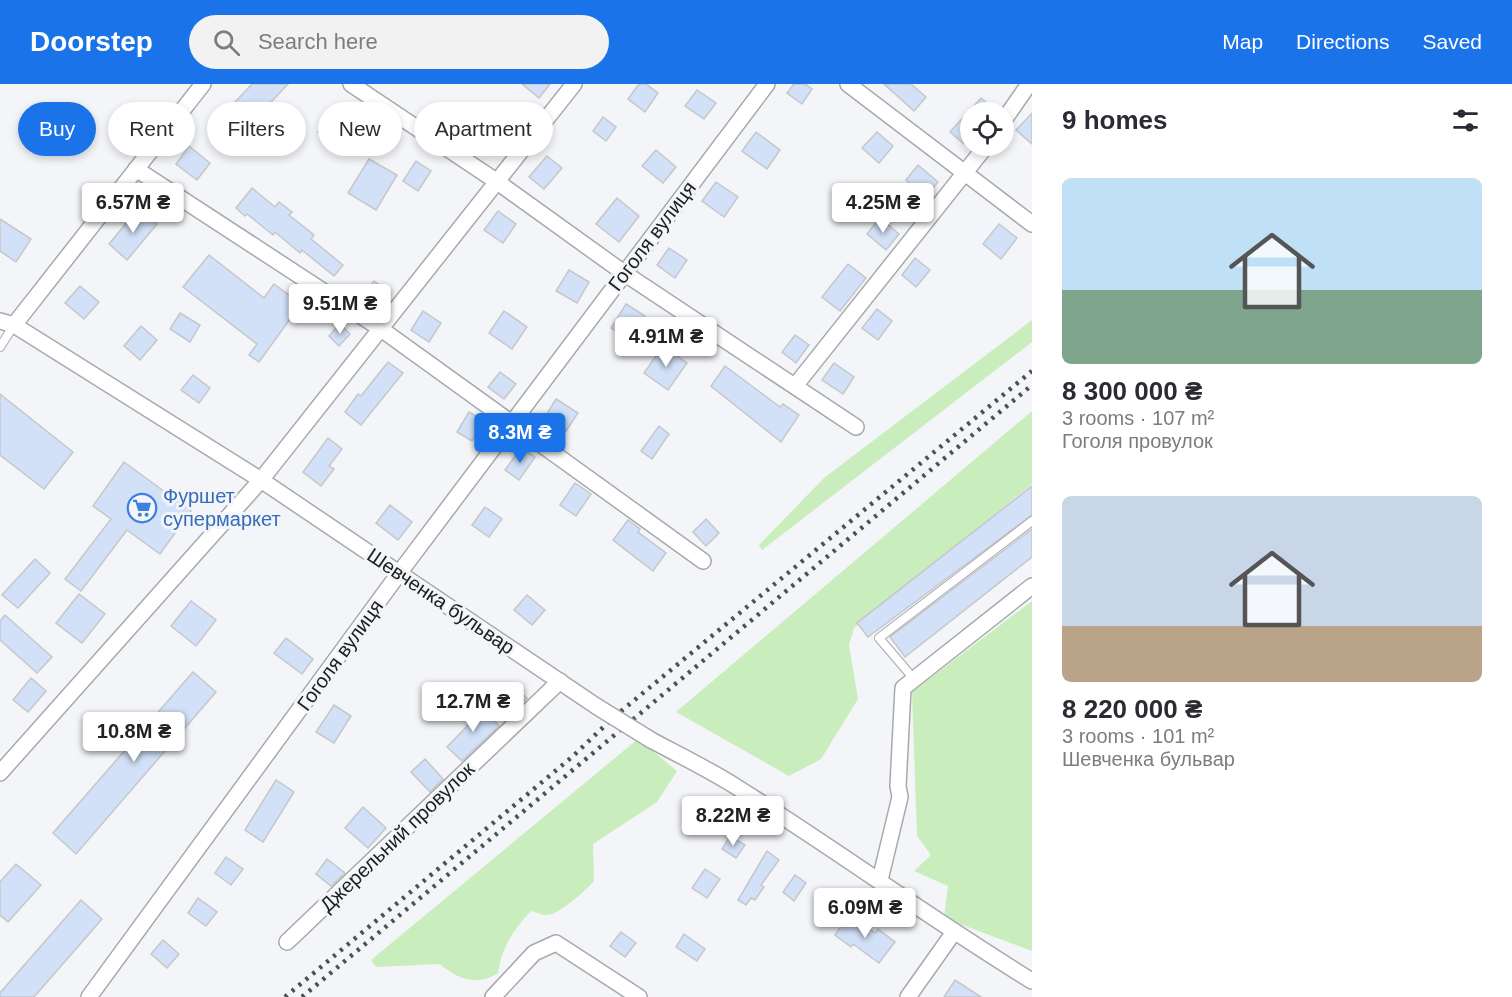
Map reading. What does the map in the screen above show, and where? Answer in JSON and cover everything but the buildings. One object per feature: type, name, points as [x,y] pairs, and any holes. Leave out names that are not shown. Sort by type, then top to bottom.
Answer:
[{"type":"street","points":[[7,323],[136,169],[203,84]]},
{"type":"street","points":[[351,84],[496,181],[624,273],[856,428]]},
{"type":"street","points":[[0,773],[261,480],[574,84]]},
{"type":"street","name":"Гоголя вулиця","points":[[89,997],[400,572],[767,84]]},
{"type":"street","points":[[848,84],[1032,224]]},
{"type":"street","points":[[1014,106],[1029,84]]},
{"type":"street","points":[[795,386],[979,156]]},
{"type":"street","points":[[136,169],[381,329],[703,561]]},
{"type":"street","name":"Шевченка бульвар","points":[[7,323],[261,480],[596,706],[651,740],[733,785],[880,880],[954,933],[1032,981]]},
{"type":"street","points":[[880,880],[900,797],[897,786],[903,688],[1032,586]]},
{"type":"street","name":"Джерельний провулок","points":[[287,942],[560,681]]},
{"type":"street","points":[[908,997],[954,933]]},
{"type":"street","points":[[493,997],[534,953],[556,942],[639,997]]},
{"type":"lane","points":[[0,347],[7,323]]},
{"type":"lane","points":[[914,680],[879,638],[1032,521]]},
{"type":"green space","points":[[1032,320],[1032,342],[762,550],[759,545],[824,478]]},
{"type":"green space","points":[[1032,411],[1032,484],[854,628],[849,645],[858,699],[821,759],[789,776],[676,712]]},
{"type":"green space","points":[[1032,601],[1032,951],[944,918],[948,886],[914,871],[931,855],[917,836],[912,692]]},
{"type":"green space","points":[[638,739],[677,771],[657,802],[593,844],[594,881],[585,890],[572,902],[551,914],[542,915],[531,911],[505,947],[498,973],[482,980],[475,980],[460,977],[440,964],[376,967],[371,960]]},
{"type":"railway","points":[[285,997],[572,757],[614,717],[1032,371]]},
{"type":"railway","points":[[302,997],[1032,385]]},
{"type":"place","name":"Фуршет супермаркет","points":[[142,508]]}]
